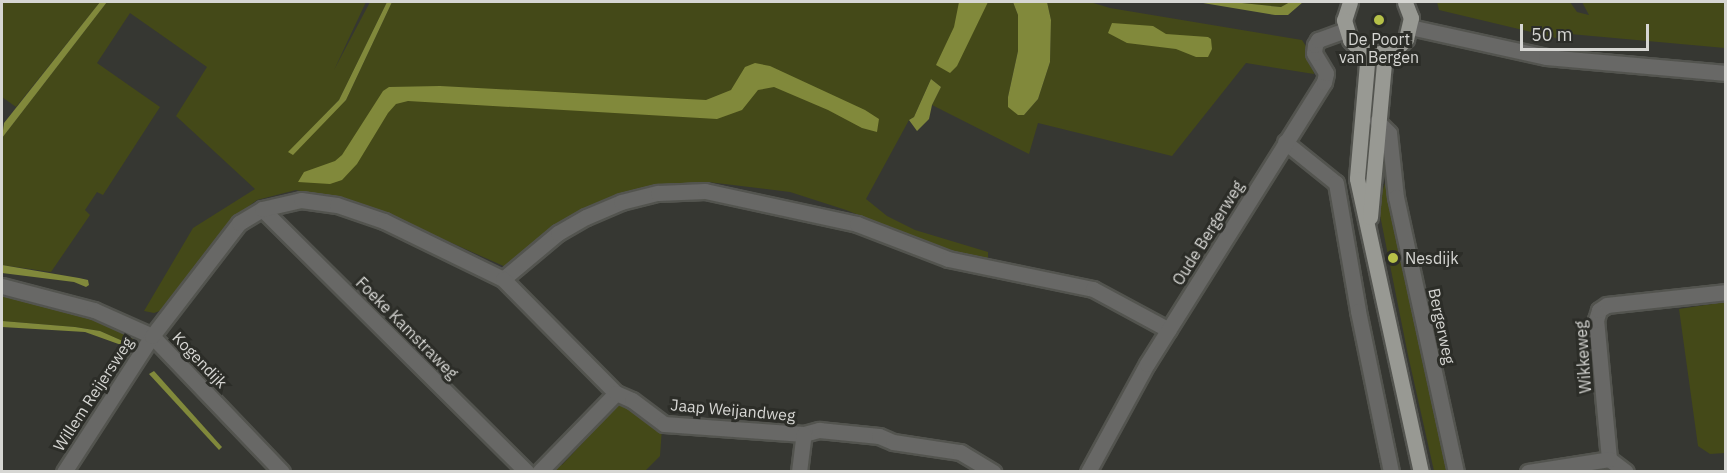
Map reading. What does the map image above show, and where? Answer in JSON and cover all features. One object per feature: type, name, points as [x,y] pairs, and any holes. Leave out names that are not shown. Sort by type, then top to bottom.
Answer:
[{"type":"main road","points":[[1350,2],[1344,20],[1345,30],[1358,48],[1368,52],[1385,53],[1396,48],[1406,39],[1411,18],[1405,2]]},
{"type":"main road","points":[[1368,52],[1357,179],[1421,471]]},
{"type":"main road","points":[[1369,229],[1377,121],[1385,53]]},
{"type":"street","points":[[1410,27],[1539,56],[1725,73]]},
{"type":"street","name":"Oude Bergerweg","points":[[1088,471],[1147,364],[1327,77],[1314,53],[1315,45],[1318,40],[1345,30]]},
{"type":"street","name":"Bergerweg","points":[[1377,121],[1389,134],[1396,197],[1456,471]]},
{"type":"street","points":[[1285,142],[1336,183],[1358,311],[1391,471]]},
{"type":"street","points":[[502,279],[558,233],[586,217],[621,202],[658,193],[705,191],[857,224],[948,259],[1093,289],[1169,330]]},
{"type":"street","name":"Jaap Weijandweg","points":[[262,208],[301,200],[337,205],[384,221],[502,279],[616,393],[632,400],[664,424],[804,434],[819,430],[879,436],[893,442],[960,452],[993,471]]},
{"type":"street","name":"Willem Reijersweg","points":[[64,471],[152,336],[239,223],[262,208]]},
{"type":"street","name":"Foeke Kamstraweg","points":[[262,208],[527,471]]},
{"type":"street","name":"Kogendijk","points":[[2,286],[94,310],[152,336],[282,471]]},
{"type":"street","name":"Wikkeweg","points":[[1609,459],[1596,320],[1599,310],[1607,305],[1725,292]]},
{"type":"street","points":[[539,471],[616,393]]},
{"type":"street","points":[[799,471],[804,434]]},
{"type":"street","points":[[1528,471],[1609,459],[1626,471]]},
{"type":"shaded area","points":[[2,2],[100,2],[16,107],[2,97]]},
{"type":"shaded area","points":[[100,2],[107,2],[2,138],[4,123]]},
{"type":"shaded area","points":[[107,2],[366,2],[334,70],[370,2],[387,2],[339,100],[289,152],[346,100],[392,2],[1013,2],[1018,15],[1018,51],[1008,97],[1018,115],[1024,115],[1038,99],[1050,62],[1051,20],[1047,2],[1090,2],[1110,8],[1302,40],[1311,54],[1314,74],[1246,63],[1172,156],[1038,123],[1029,154],[932,105],[941,87],[931,79],[914,117],[909,120],[866,199],[887,216],[915,230],[988,252],[988,263],[964,257],[846,210],[790,192],[708,182],[644,189],[598,202],[549,232],[508,268],[373,208],[296,190],[257,200],[233,218],[162,310],[154,313],[144,311],[193,228],[255,189],[176,116],[207,67],[130,13],[97,63],[160,107],[103,195],[97,192],[85,210],[90,215],[51,272],[2,265],[2,138]]},
{"type":"shaded area","points":[[387,2],[392,2],[346,100],[293,155],[288,152],[339,100]]},
{"type":"shaded area","points":[[959,2],[988,2],[957,66],[950,73],[936,65],[954,27]]},
{"type":"shaded area","points":[[1013,2],[1047,2],[1051,20],[1050,62],[1038,99],[1024,115],[1018,115],[1008,107],[1018,51],[1018,15]]},
{"type":"shaded area","points":[[1197,2],[1232,2],[1281,7],[1290,2],[1303,2],[1288,15],[1275,15]]},
{"type":"shaded area","points":[[1232,2],[1290,2],[1281,7]]},
{"type":"shaded area","points":[[1437,2],[1570,2],[1577,12],[1589,15],[1582,2],[1725,2],[1725,48],[1570,34],[1560,39],[1439,10]]},
{"type":"shaded area","points":[[1112,23],[1153,26],[1166,34],[1208,37],[1211,39],[1212,49],[1208,57],[1196,57],[1176,49],[1127,43],[1108,33]]},
{"type":"shaded area","points":[[755,63],[770,66],[865,110],[879,119],[877,132],[862,128],[828,110],[774,87],[758,90],[742,110],[717,119],[408,101],[396,104],[388,113],[357,164],[342,180],[330,184],[298,182],[304,172],[335,161],[342,155],[383,91],[389,87],[440,86],[706,100],[731,90],[745,67]]},
{"type":"shaded area","points":[[931,79],[941,87],[932,105],[929,119],[917,131],[909,120],[914,117]]},
{"type":"shaded area","points":[[1386,180],[1448,471],[1434,471],[1408,355],[1380,215],[1380,199]]},
{"type":"shaded area","points":[[2,265],[88,280],[89,285],[86,287],[74,282],[2,273]]},
{"type":"shaded area","points":[[2,295],[100,321],[136,338],[125,342],[100,331],[2,321]]},
{"type":"shaded area","points":[[1725,302],[1725,453],[1710,454],[1698,446],[1679,309]]},
{"type":"shaded area","points":[[2,321],[100,331],[125,342],[124,346],[85,332],[2,327]]},
{"type":"shaded area","points":[[154,371],[222,447],[219,450],[149,374]]},
{"type":"shaded area","points":[[615,403],[625,403],[662,428],[660,456],[645,471],[553,472],[553,467],[558,463],[562,465],[603,421],[601,417]]},
{"type":"place","name":"De Poort van Bergen","points":[[1379,20]]},
{"type":"place","name":"Nesdijk","points":[[1393,258]]}]
